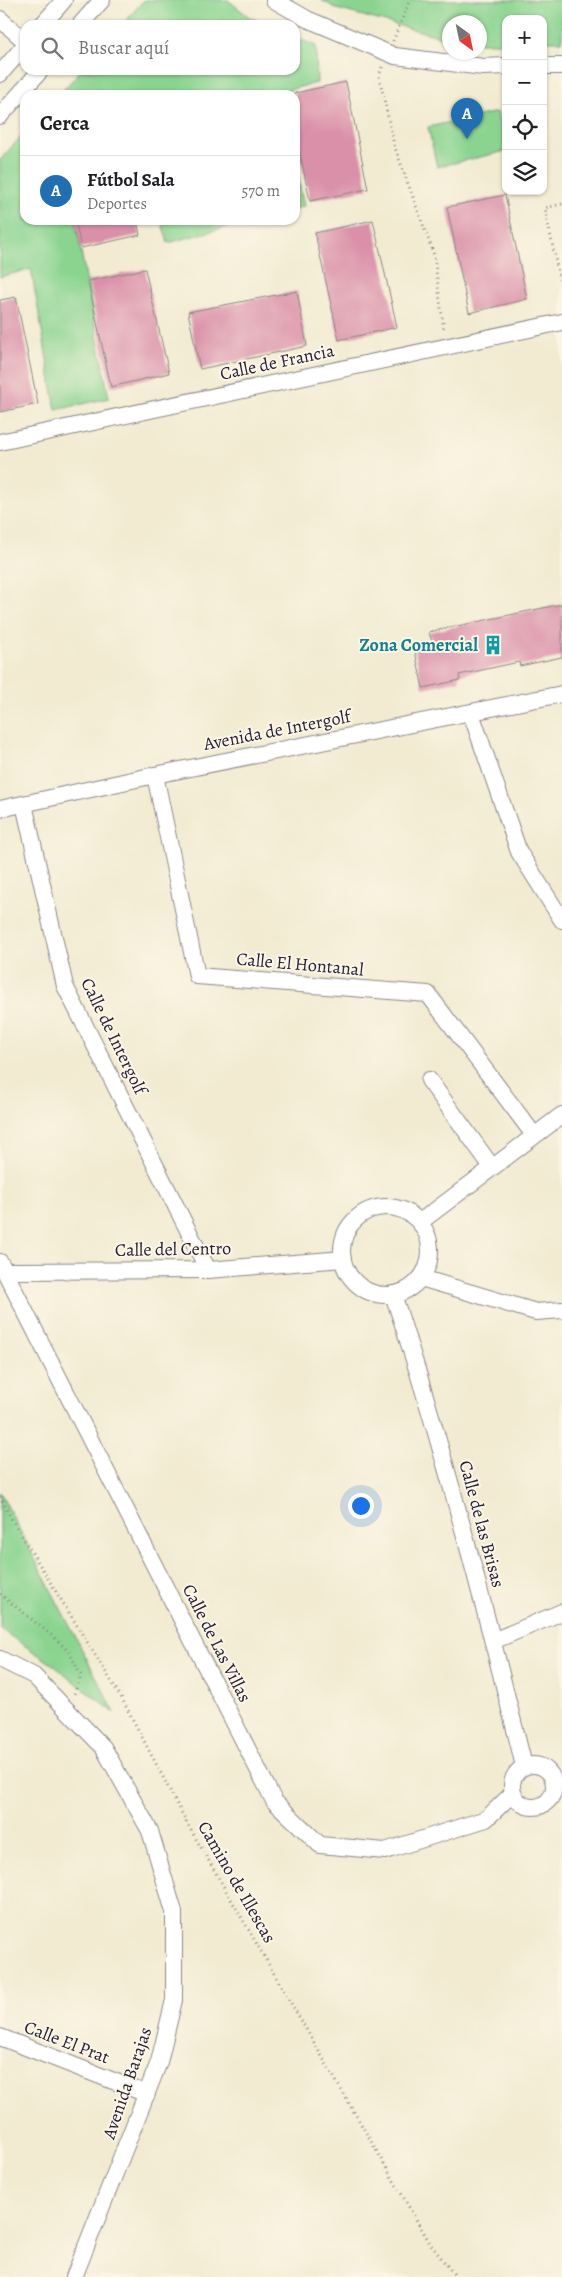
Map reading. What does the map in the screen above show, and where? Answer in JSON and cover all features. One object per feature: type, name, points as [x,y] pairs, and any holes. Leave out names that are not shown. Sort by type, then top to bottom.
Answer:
[{"type":"street","points":[[46,20],[64,0]]},
{"type":"street","points":[[84,20],[102,0]]},
{"type":"street","points":[[274,0],[307,18],[395,56],[483,67],[502,66]]},
{"type":"street","points":[[0,19],[20,37]]},
{"type":"street","points":[[0,74],[20,51]]},
{"type":"street","points":[[547,66],[562,66]]},
{"type":"street","points":[[23,90],[37,75]]},
{"type":"street","points":[[0,116],[20,94]]},
{"type":"street","name":"Calle de Francia","points":[[0,442],[562,322]]},
{"type":"street","name":"Avenida de Intergolf","points":[[0,809],[155,775],[562,694]]},
{"type":"street","points":[[471,713],[519,852],[562,920]]},
{"type":"street","name":"Calle El Hontanal","points":[[155,775],[197,976],[428,994],[534,1135]]},
{"type":"street","name":"Calle de Intergolf","points":[[24,804],[65,986],[208,1270]]},
{"type":"street","points":[[429,1080],[492,1167]]},
{"type":"street","points":[[420,1222],[562,1115]]},
{"type":"street","points":[[389,1207],[404,1211],[420,1222],[428,1235],[430,1250],[428,1265],[421,1278],[408,1290],[393,1294],[378,1294],[364,1289],[352,1278],[343,1259],[343,1244],[348,1229],[360,1215],[374,1208],[389,1207]]},
{"type":"street","name":"Calle del Centro","points":[[2,1266],[208,1270],[343,1259]]},
{"type":"street","name":"Calle de Las Villas","points":[[2,1266],[274,1801],[320,1846],[385,1851],[486,1819],[512,1794]]},
{"type":"street","points":[[421,1278],[536,1312],[562,1310]]},
{"type":"street","name":"Calle de las Brisas","points":[[393,1294],[425,1390],[493,1641],[524,1766]]},
{"type":"street","points":[[493,1641],[562,1612]]},
{"type":"street","name":"Avenida Barajas","points":[[0,1659],[34,1676],[103,1747],[150,1831],[174,1912],[174,2000],[159,2062],[74,2277]]},
{"type":"street","points":[[539,1765],[546,1769],[558,1782],[551,1798],[538,1806],[524,1805],[512,1794],[513,1778],[524,1766],[539,1765]]},
{"type":"street","name":"Calle El Prat","points":[[0,2037],[147,2094]]},
{"type":"path","points":[[410,0],[379,76],[394,145],[434,254],[446,347]]},
{"type":"path","points":[[562,204],[545,208],[562,292]]},
{"type":"path","name":"Camino de Illescas","points":[[0,1496],[12,1520],[121,1697],[188,1825],[421,2228],[431,2245],[456,2277]]},
{"type":"path","points":[[0,1594],[55,1638],[69,1652],[82,1676],[66,1710]]},
{"type":"green space","points":[[144,0],[228,0],[248,16],[257,20],[126,20]]},
{"type":"green space","points":[[321,0],[562,0],[562,41],[547,41],[547,15],[502,15],[502,43],[487,43],[487,15],[442,15],[442,37],[337,9]]},
{"type":"green space","points":[[300,39],[316,46],[317,83],[287,90],[63,90],[77,75],[300,75]]},
{"type":"green space","points":[[497,112],[502,134],[502,152],[437,167],[428,127]]},
{"type":"green space","points":[[20,138],[20,225],[76,225],[109,398],[56,410],[31,269],[0,277],[0,160]]},
{"type":"green space","points":[[300,188],[304,206],[300,207]]},
{"type":"green space","points":[[163,225],[235,225],[168,243]]},
{"type":"green space","points":[[0,1492],[115,1713],[52,1664],[0,1629]]},
{"type":"building","points":[[346,82],[368,189],[310,201],[300,154],[300,92]]},
{"type":"building","points":[[505,195],[527,299],[469,313],[447,207]]},
{"type":"building","points":[[373,220],[397,327],[339,340],[315,233]]},
{"type":"building","points":[[76,225],[138,225],[140,235],[81,248]]},
{"type":"building","points":[[145,269],[169,373],[111,387],[88,281]]},
{"type":"building","points":[[297,291],[307,346],[200,369],[188,312]]},
{"type":"building","points":[[16,297],[38,404],[0,412],[0,300]]},
{"type":"building","name":"Zona Comercial","points":[[562,604],[562,657],[520,666],[519,662],[459,675],[460,680],[423,688],[414,647],[432,642],[429,632]]},
{"type":"place","name":"Fútbol Sala","points":[[467,139]]},
{"type":"place","name":"Zona Comercial","points":[[493,645]]}]
